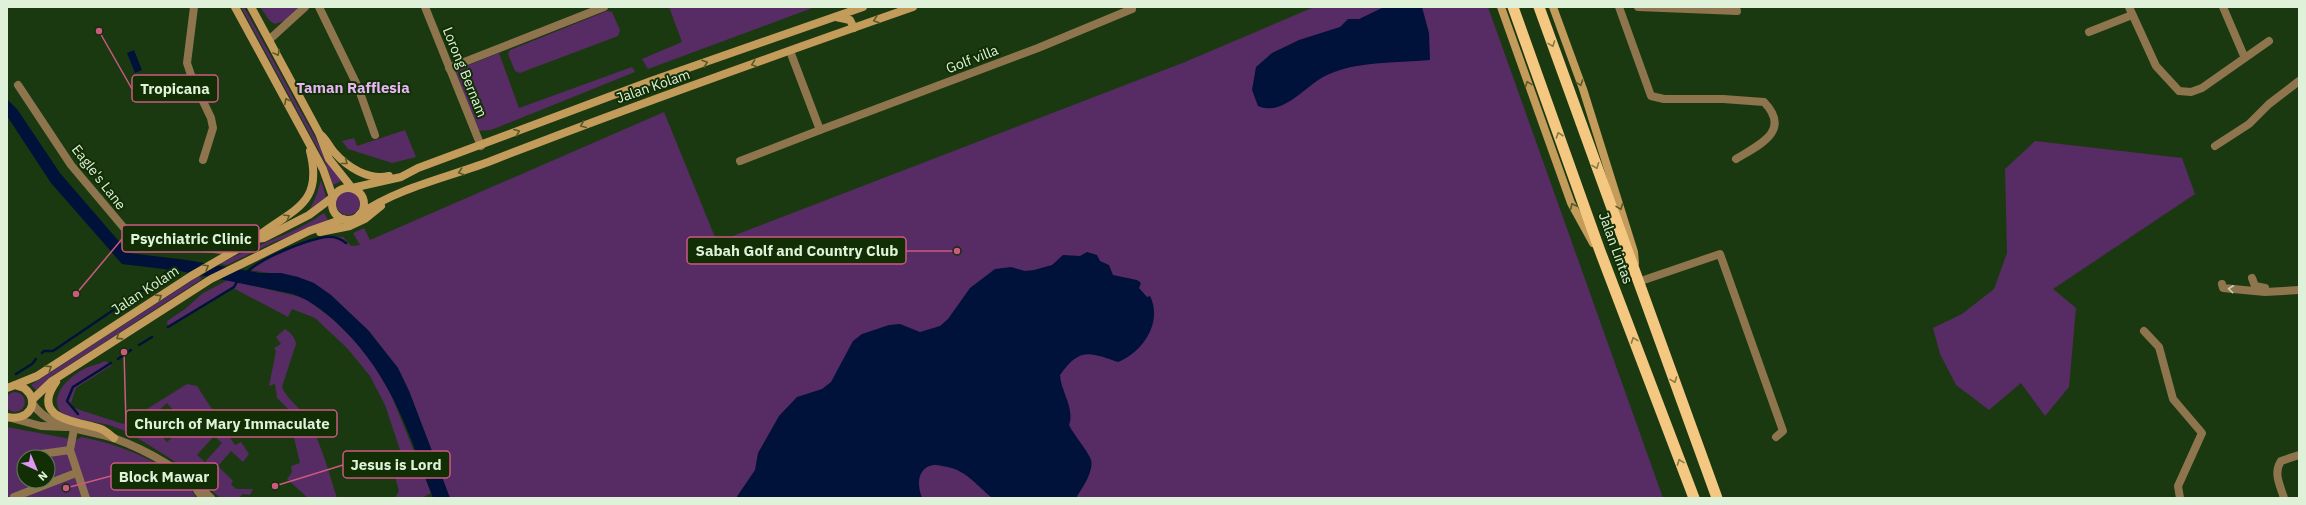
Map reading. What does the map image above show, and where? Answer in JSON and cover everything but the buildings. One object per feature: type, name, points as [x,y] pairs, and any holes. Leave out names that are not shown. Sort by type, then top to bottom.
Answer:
[{"type":"highway","name":"Jalan Lintas","points":[[1514,7],[1600,251],[1694,498]]},
{"type":"highway","name":"Jalan Lintas","points":[[1538,7],[1717,498]]},
{"type":"main road","points":[[235,7],[323,169],[332,197],[333,210],[343,219],[352,219],[360,214],[364,201],[360,193],[352,188],[329,159],[319,133],[270,39],[251,7]]},
{"type":"main road","name":"Jalan Kolam","points":[[352,188],[401,177],[418,168],[651,81],[862,7]]},
{"type":"main road","name":"Jalan Kolam","points":[[360,214],[390,196],[486,164],[619,111],[913,7]]},
{"type":"main road","points":[[1501,7],[1571,203],[1600,251]]},
{"type":"main road","name":"Jalan Lintas","points":[[1553,7],[1585,96],[1634,252],[1637,280]]},
{"type":"main road","points":[[835,16],[850,20],[854,28]]},
{"type":"main road","points":[[319,133],[338,157],[361,173],[386,177],[418,168]]},
{"type":"main road","points":[[255,239],[292,213],[306,201],[310,191],[314,170],[305,135]]},
{"type":"main road","points":[[332,197],[343,188],[352,188]]},
{"type":"main road","name":"Jalan Kolam","points":[[298,238],[350,226],[365,219],[402,192]]},
{"type":"main road","name":"Jalan Kolam","points":[[11,386],[48,368],[191,276],[233,251],[255,239],[264,238],[296,223],[332,197]]},
{"type":"main road","name":"Jalan Kolam","points":[[9,418],[27,413],[32,401],[61,375],[211,279],[239,264],[298,238],[309,231],[343,219]]},
{"type":"main road","points":[[61,375],[51,390],[50,404],[55,413],[60,418],[102,429],[114,438]]},
{"type":"main road","points":[[11,386],[28,391],[32,401]]},
{"type":"street","points":[[194,7],[188,62],[192,78],[212,118],[213,128],[203,160]]},
{"type":"street","points":[[270,39],[305,7]]},
{"type":"street","points":[[319,7],[358,87],[375,135]]},
{"type":"street","name":"Lorong Bernam","points":[[425,7],[480,146]]},
{"type":"street","points":[[450,68],[604,7]]},
{"type":"street","points":[[1619,7],[1651,96],[1664,99],[1723,99],[1764,102],[1774,113],[1775,127],[1765,142],[1736,159]]},
{"type":"street","points":[[1638,7],[1736,12]]},
{"type":"street","points":[[2223,7],[2244,56]]},
{"type":"street","name":"Golf villa","points":[[740,161],[1038,48],[1132,9]]},
{"type":"street","points":[[2089,32],[2131,11],[2156,66],[2179,91],[2191,92],[2214,81],[2244,56],[2269,41]]},
{"type":"street","points":[[790,51],[820,130]]},
{"type":"street","points":[[2215,146],[2249,124],[2269,104],[2299,81]]},
{"type":"street","name":"Eagle's Lane","points":[[18,85],[71,165],[135,241],[233,251]]},
{"type":"street","points":[[1637,280],[1720,254],[1783,431],[1776,437]]},
{"type":"street","points":[[2252,278],[2255,286],[2271,290],[2299,290]]},
{"type":"street","points":[[2222,284],[2223,288],[2265,292],[2271,290]]},
{"type":"street","points":[[2144,331],[2160,347],[2173,399],[2202,433],[2178,486],[2180,498]]},
{"type":"street","points":[[32,401],[45,419],[70,428],[114,438],[162,462],[198,486],[211,498]]},
{"type":"street","points":[[9,418],[41,426],[70,428]]},
{"type":"street","points":[[70,428],[70,450],[76,472],[86,498]]},
{"type":"street","points":[[56,452],[70,450]]},
{"type":"street","points":[[2284,498],[2276,472],[2278,466],[2281,461],[2299,455]]},
{"type":"street","points":[[14,497],[76,472]]},
{"type":"street","points":[[198,486],[197,490],[204,498]]},
{"type":"shaded area","points":[[241,7],[244,7],[329,163],[343,180],[333,185],[326,164]]},
{"type":"shaded area","points":[[260,7],[299,7],[284,21],[275,24],[270,21]]},
{"type":"shaded area","points":[[669,7],[815,7],[648,69],[642,59],[682,42]]},
{"type":"shaded area","points":[[1314,7],[1488,7],[1663,498],[450,498],[409,391],[398,368],[368,330],[298,277],[249,270],[252,266],[296,245],[326,236],[343,237],[351,246],[360,245],[353,233],[364,228],[370,240],[664,112],[717,242],[1185,62]]},
{"type":"shaded area","points":[[607,11],[612,12],[620,30],[618,36],[520,73],[515,71],[508,54],[510,50]]},
{"type":"shaded area","points":[[499,53],[519,108],[632,67],[635,72],[491,130],[474,131],[454,74],[459,69]]},
{"type":"shaded area","points":[[405,130],[416,157],[392,163],[348,149],[342,141],[354,138],[357,146]]},
{"type":"shaded area","points":[[2035,141],[2182,158],[2195,194],[2053,289],[2076,308],[2069,387],[2045,416],[2021,383],[1989,410],[1956,385],[1940,354],[1933,328],[1962,314],[1994,289],[2007,253],[2005,169]]},
{"type":"shaded area","points":[[321,180],[326,197],[310,209],[317,194]]},
{"type":"shaded area","points":[[348,191],[353,192],[359,198],[359,208],[353,214],[348,215],[343,214],[337,208],[336,203],[337,198],[343,192]]},
{"type":"shaded area","points":[[324,213],[329,222],[274,242],[227,265],[220,264],[299,228]]},
{"type":"shaded area","points":[[199,276],[202,279],[52,376],[36,390],[31,385]]},
{"type":"shaded area","points":[[228,280],[305,298],[334,320],[352,338],[369,357],[390,392],[431,493],[422,498],[395,498],[399,491],[394,473],[402,456],[385,405],[370,376],[347,348],[315,318],[292,309],[288,317],[233,288],[168,328],[167,321],[185,309],[203,293]]},
{"type":"shaded area","points":[[285,329],[295,339],[296,344],[282,387],[305,416],[315,435],[324,456],[337,498],[308,498],[287,479],[292,472],[291,466],[300,463],[290,421],[295,416],[277,398],[275,384],[269,386],[276,351],[274,348],[281,344],[276,337]]},
{"type":"shaded area","points":[[105,361],[112,365],[76,388],[71,403],[74,408],[123,424],[187,384],[197,386],[235,445],[241,442],[249,454],[243,462],[231,451],[218,466],[233,481],[231,484],[236,489],[253,489],[250,495],[243,494],[239,498],[221,498],[171,459],[128,432],[109,425],[65,416],[59,410],[57,404],[57,397],[64,385],[84,369]],"holes":[[[167,403],[186,425],[167,442],[148,420]],[[214,436],[222,443],[205,462],[197,455]]]},
{"type":"shaded area","points":[[15,392],[22,395],[25,402],[22,409],[15,412],[8,409],[5,402],[8,395]]},
{"type":"shaded area","points":[[7,427],[76,440],[81,437],[129,450],[145,457],[174,475],[187,486],[197,498],[7,498]]},
{"type":"water","points":[[1384,7],[1422,7],[1429,33],[1430,60],[1362,65],[1336,71],[1317,81],[1285,104],[1267,108],[1258,106],[1252,90],[1256,67],[1272,53],[1299,40],[1340,27],[1348,19],[1359,19]]},
{"type":"water","points":[[134,50],[142,70],[135,73],[127,53]]},
{"type":"water","points":[[7,99],[17,109],[60,173],[129,253],[187,260],[260,273],[281,273],[314,283],[331,295],[368,330],[398,368],[409,391],[450,498],[433,498],[407,429],[386,386],[374,366],[359,347],[331,318],[313,304],[293,294],[180,271],[122,264],[51,183],[7,116]]},
{"type":"water","points":[[1087,252],[1097,255],[1100,261],[1109,265],[1113,275],[1137,280],[1141,283],[1139,288],[1147,297],[1150,296],[1154,316],[1152,326],[1143,344],[1127,357],[1118,362],[1100,356],[1086,354],[1074,359],[1060,375],[1069,406],[1069,425],[1091,460],[1091,470],[1076,498],[992,498],[970,478],[958,470],[936,465],[926,468],[920,475],[919,485],[922,498],[736,498],[755,470],[758,453],[779,416],[797,397],[822,389],[831,382],[853,341],[862,334],[889,325],[900,324],[920,332],[940,326],[948,319],[970,288],[995,269],[1011,267],[1025,271],[1034,270],[1052,265],[1063,255],[1080,256]]},
{"type":"waterway","points":[[248,271],[274,255],[316,239],[334,237],[346,243]]},
{"type":"waterway","points":[[42,353],[44,351],[53,351],[159,279],[172,267]]},
{"type":"waterway","points":[[168,327],[234,287],[238,280]]},
{"type":"waterway","points":[[139,345],[152,337]]},
{"type":"waterway","points":[[118,359],[131,350]]},
{"type":"waterway","points":[[16,374],[32,364],[36,359]]},
{"type":"waterway","points":[[78,414],[67,401],[73,387],[111,363]]},
{"type":"place","name":"Tropicana","points":[[99,31]]},
{"type":"place","name":"Sabah Golf and Country Club","points":[[957,251]]},
{"type":"place","name":"Psychiatric Clinic","points":[[76,294]]},
{"type":"place","name":"Church of Mary Immaculate","points":[[124,352]]},
{"type":"place","name":"Jesus is Lord","points":[[275,486]]},
{"type":"place","name":"Block Mawar","points":[[66,488]]},
{"type":"district","name":"Taman Rafflesia","points":[[353,87]]}]
